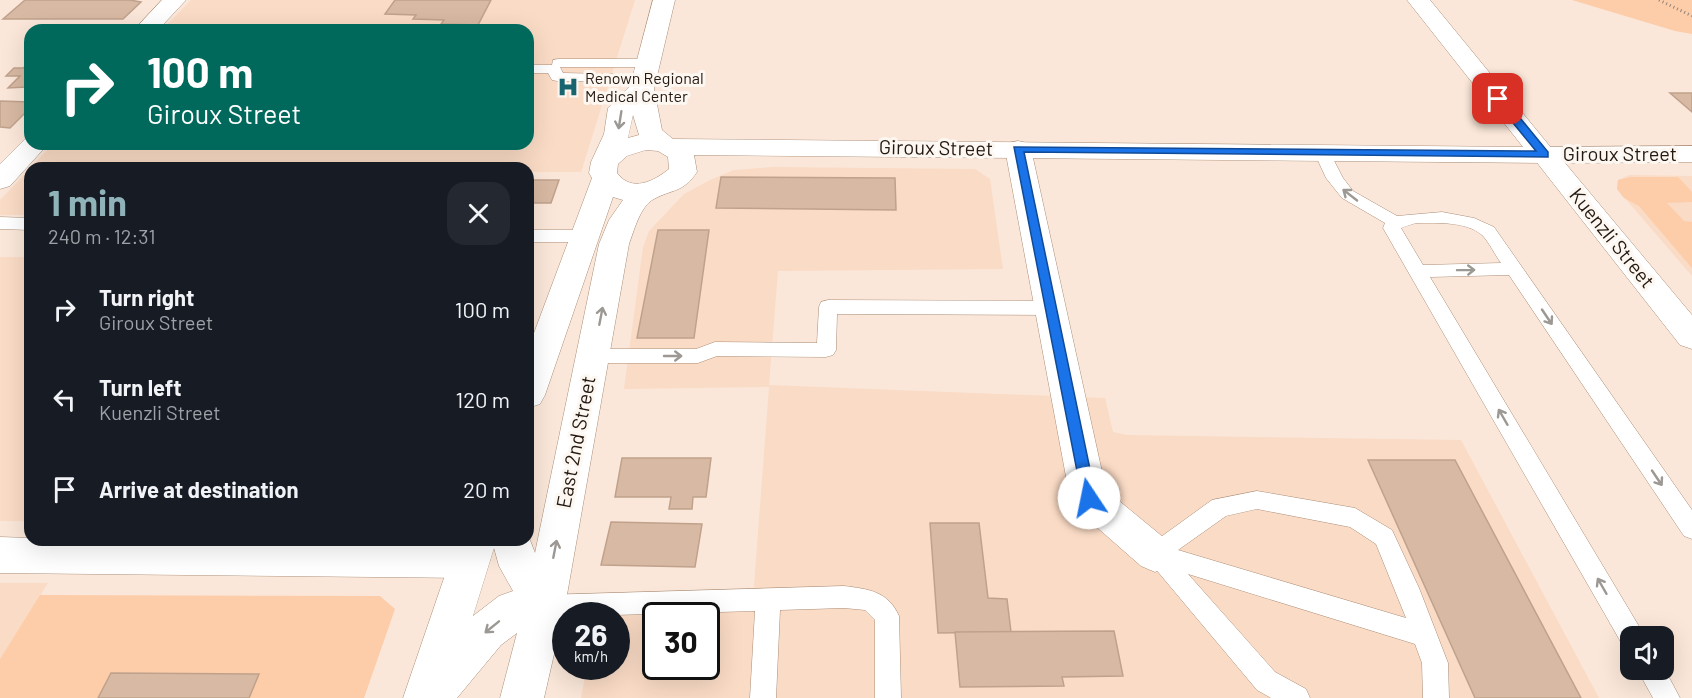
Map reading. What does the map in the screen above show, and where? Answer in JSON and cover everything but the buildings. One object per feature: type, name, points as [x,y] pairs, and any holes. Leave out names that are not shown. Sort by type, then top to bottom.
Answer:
[{"type":"street","points":[[151,24],[175,0]]},
{"type":"street","points":[[606,169],[620,190],[642,192],[665,187],[683,172],[685,162],[681,153],[650,135],[644,125],[645,77],[664,0]]},
{"type":"street","name":"Kuenzli Street","points":[[1418,0],[1692,337]]},
{"type":"street","points":[[534,378],[606,169],[617,134],[621,108],[645,77]]},
{"type":"street","points":[[606,169],[630,145],[665,145]]},
{"type":"street","name":"Giroux Street","points":[[665,145],[756,149],[795,146],[1692,154]]},
{"type":"street","name":"Giroux Street","points":[[683,172],[756,149]]},
{"type":"street","points":[[1018,149],[1089,498],[1155,555]]},
{"type":"street","points":[[0,180],[29,150]]},
{"type":"street","name":"East 2nd Street","points":[[522,698],[544,606],[614,244],[623,220],[642,192]]},
{"type":"street","points":[[427,698],[486,631],[514,609],[544,606],[519,566],[513,546]]},
{"type":"street","points":[[0,555],[473,550],[427,698]]},
{"type":"lane","points":[[534,68],[556,66],[557,77],[645,77]]},
{"type":"lane","points":[[1322,152],[1341,188],[1354,200],[1386,215],[1394,222]]},
{"type":"lane","points":[[1394,222],[1404,219],[1449,219],[1476,223],[1488,231],[1692,529]]},
{"type":"lane","points":[[1394,222],[1392,228],[1625,626]]},
{"type":"lane","points":[[0,224],[24,224]]},
{"type":"lane","points":[[534,236],[584,236]]},
{"type":"lane","points":[[1418,271],[1514,269]]},
{"type":"lane","points":[[593,356],[698,356],[715,349],[826,350],[828,307],[1050,308]]},
{"type":"lane","points":[[1155,555],[1220,507],[1257,500],[1355,518],[1384,537],[1435,663],[1436,698]]},
{"type":"lane","points":[[1155,555],[1425,635]]},
{"type":"lane","points":[[1155,555],[1266,681],[1297,698]]},
{"type":"lane","points":[[544,606],[844,597],[871,600],[887,616],[888,698]]},
{"type":"lane","points":[[763,698],[768,600]]},
{"type":"lane","points":[[1656,680],[1667,698]]},
{"type":"path","points":[[1659,0],[1692,16]]},
{"type":"shaded area","name":"Renown Regional Medical Center","points":[[191,0],[635,0],[581,172],[534,172],[534,162],[36,162],[47,150],[534,150],[534,24],[168,24]]},
{"type":"shaded area","points":[[1572,0],[1692,0],[1692,34],[1675,31]]},
{"type":"shaded area","points":[[773,167],[975,169],[990,179],[1003,269],[778,271],[769,385],[1105,398],[1113,432],[1127,435],[1461,440],[1599,698],[581,698],[584,680],[630,680],[630,611],[642,611],[642,680],[720,680],[720,612],[752,612],[769,387],[624,389],[643,247],[649,231],[684,194],[734,170]]},
{"type":"shaded area","points":[[24,175],[24,215],[0,215],[0,200]]},
{"type":"shaded area","points":[[1629,175],[1692,176],[1692,276],[1617,189],[1618,180]]},
{"type":"shaded area","points":[[1631,177],[1678,177],[1692,192],[1692,202],[1667,203],[1684,221],[1692,222],[1692,268],[1639,206],[1624,198],[1617,189],[1618,180]]},
{"type":"shaded area","points":[[0,257],[24,257],[24,521],[0,521]]},
{"type":"shaded area","points":[[0,583],[48,583],[0,659]]},
{"type":"shaded area","points":[[40,595],[380,596],[395,609],[364,698],[0,698],[0,659]]},
{"type":"place","name":"Renown Regional Medical Center","points":[[568,87]]},
{"type":"route","points":[[1089,498],[1018,149],[1544,154],[1498,99]]}]
